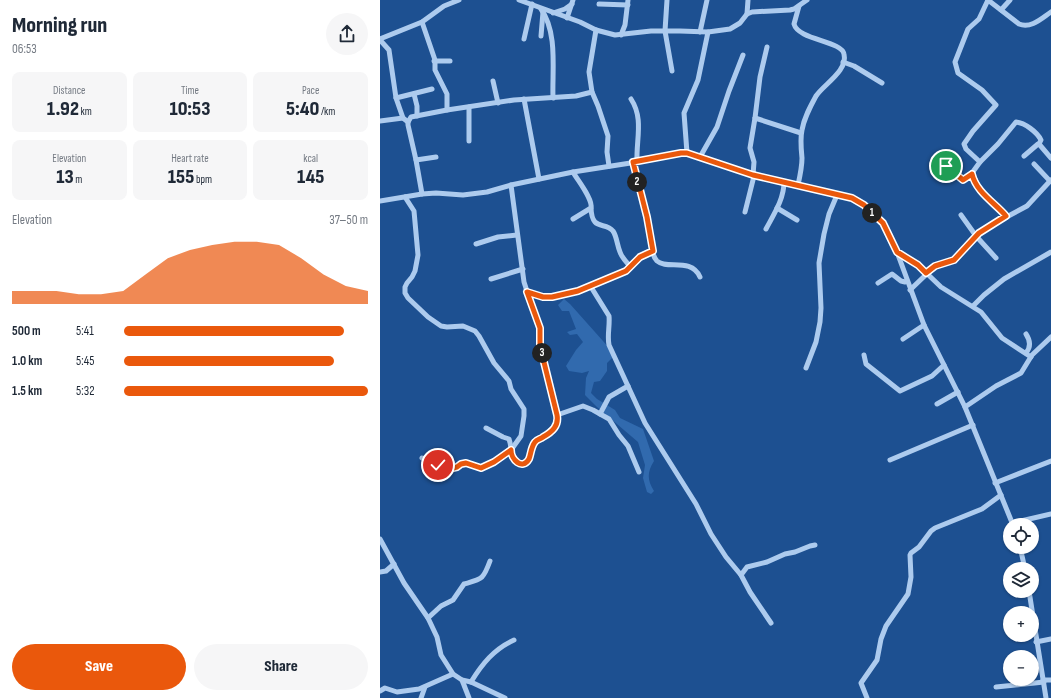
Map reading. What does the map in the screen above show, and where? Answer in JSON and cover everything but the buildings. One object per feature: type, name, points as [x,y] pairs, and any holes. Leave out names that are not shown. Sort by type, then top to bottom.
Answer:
[{"type":"street","points":[[422,194],[408,122],[403,118],[396,98],[389,50],[380,40],[422,22],[438,10],[457,0]]},
{"type":"street","points":[[519,0],[596,30],[616,35],[665,31],[708,32],[730,30],[740,24],[747,14],[748,0]]},
{"type":"street","points":[[667,0],[665,31],[672,71]]},
{"type":"street","points":[[700,32],[707,0]]},
{"type":"street","points":[[747,14],[758,11],[790,10],[807,0]]},
{"type":"street","points":[[980,162],[966,149],[964,144],[973,131],[996,105],[982,90],[958,73],[955,62],[968,29],[979,19],[988,0],[1000,10],[1025,26],[1032,24],[1051,12]]},
{"type":"street","points":[[1000,10],[1010,0]]},
{"type":"street","points":[[553,14],[565,9],[572,2]]},
{"type":"street","points":[[567,18],[572,2]]},
{"type":"street","points":[[599,4],[628,2],[625,25],[621,35]]},
{"type":"street","points":[[524,39],[530,3]]},
{"type":"street","points":[[798,185],[801,164],[801,133],[805,118],[817,95],[836,75],[845,55],[844,52],[838,47],[796,29],[794,24],[799,6]]},
{"type":"street","points":[[541,36],[542,10]]},
{"type":"street","points":[[542,10],[548,25],[552,45],[553,98]]},
{"type":"street","points":[[422,22],[434,61],[435,70],[447,94],[447,110]]},
{"type":"street","points":[[694,32],[702,22]]},
{"type":"street","points":[[596,30],[589,72],[592,92],[608,136],[607,152],[609,166]]},
{"type":"street","points":[[687,153],[684,113],[698,80],[708,32]]},
{"type":"street","points":[[745,212],[754,176],[754,162],[750,148],[760,78],[767,47]]},
{"type":"street","points":[[700,157],[717,127],[728,90],[743,56]]},
{"type":"street","points":[[434,61],[450,61]]},
{"type":"street","points":[[843,62],[854,66],[882,83]]},
{"type":"street","points":[[493,81],[498,103]]},
{"type":"street","points":[[396,98],[432,89]]},
{"type":"street","points":[[408,122],[411,117],[447,110],[524,99],[534,100],[576,96],[592,92]]},
{"type":"street","points":[[414,94],[417,116]]},
{"type":"street","points":[[524,99],[539,179]]},
{"type":"street","points":[[631,99],[637,109],[639,117],[635,162],[653,251],[656,259],[660,262],[691,267],[698,272],[700,277]]},
{"type":"street","points":[[469,107],[469,141]]},
{"type":"street","points":[[380,121],[403,118]]},
{"type":"street","points":[[755,118],[801,133]]},
{"type":"street","points":[[943,163],[963,180],[972,174],[980,162],[998,144],[1016,122],[1023,124],[1039,136],[1041,140],[1039,144]]},
{"type":"street","points":[[1024,156],[1036,144],[1039,144]]},
{"type":"street","points":[[1039,144],[1051,158]]},
{"type":"street","points":[[380,201],[436,193],[463,196],[487,192],[511,185],[573,172],[681,153],[687,153],[700,157],[754,176],[852,198],[864,205],[883,223],[897,252],[924,325],[973,425],[1010,518]]},
{"type":"street","points":[[416,160],[436,157]]},
{"type":"street","points":[[910,290],[935,266],[954,260],[976,236],[1006,216],[1027,206],[1050,181],[1034,164]]},
{"type":"street","points":[[573,172],[590,199],[592,205],[592,216],[595,221],[610,228],[614,233],[620,252],[631,267]]},
{"type":"street","points":[[972,174],[980,190],[1006,216]]},
{"type":"street","points":[[766,229],[777,208],[784,182]]},
{"type":"street","points":[[486,428],[503,438],[509,439],[511,456],[516,462],[521,464],[528,461],[534,443],[554,429],[557,422],[557,415],[540,346],[540,328],[524,282],[511,185]]},
{"type":"street","points":[[806,368],[816,342],[820,322],[821,308],[819,262],[824,234],[829,214],[837,195]]},
{"type":"street","points":[[405,197],[414,211],[418,255],[416,271],[407,283],[405,293],[408,298],[428,317],[442,326],[467,327],[475,331],[494,363],[508,381],[511,389],[524,409],[521,436],[511,450],[494,462],[481,468],[464,463],[457,467],[449,468],[432,463],[422,458]]},
{"type":"street","points":[[573,219],[591,208]]},
{"type":"street","points":[[777,208],[797,220]]},
{"type":"street","points":[[961,215],[976,236],[996,258]]},
{"type":"street","points":[[476,244],[498,237],[517,235]]},
{"type":"street","points":[[527,292],[543,297],[552,297],[569,294],[591,287],[618,275],[631,267],[640,257],[653,251]]},
{"type":"street","points":[[897,252],[918,265],[941,288],[981,312],[1002,338],[1029,355]]},
{"type":"street","points":[[973,306],[1004,279],[1051,252]]},
{"type":"street","points":[[491,279],[523,269]]},
{"type":"street","points":[[878,283],[892,274],[901,281],[907,281]]},
{"type":"street","points":[[591,287],[608,316],[609,322],[607,334],[609,346],[645,423],[696,504],[711,534],[726,557],[741,575],[750,592],[771,623]]},
{"type":"street","points":[[903,339],[924,325]]},
{"type":"street","points":[[965,407],[996,386],[1021,373],[1029,355],[1030,345],[1026,334]]},
{"type":"street","points":[[1029,355],[1051,337]]},
{"type":"street","points":[[864,355],[864,361],[866,364],[900,391],[932,376],[944,365]]},
{"type":"street","points":[[600,414],[609,396],[628,386]]},
{"type":"street","points":[[937,404],[958,392]]},
{"type":"street","points":[[557,415],[584,406],[609,420],[628,446],[639,472]]},
{"type":"street","points":[[890,460],[973,425]]},
{"type":"street","points":[[995,483],[1051,460]]},
{"type":"street","points":[[867,698],[861,683],[877,660],[881,639],[886,626],[908,594],[911,576],[911,553],[919,547],[935,528],[982,509],[1001,495]]},
{"type":"street","points":[[1035,518],[1051,514]]},
{"type":"street","points":[[380,539],[404,583],[428,618],[436,637],[441,655],[453,674],[462,680],[471,682],[505,698]]},
{"type":"street","points":[[741,575],[747,567],[767,562],[785,554],[815,545]]},
{"type":"street","points":[[428,618],[441,606],[453,600],[464,584],[478,580],[483,576],[490,561]]},
{"type":"street","points":[[380,572],[386,571],[394,564]]},
{"type":"street","points":[[1039,641],[1051,639]]},
{"type":"street","points":[[471,682],[481,667],[494,653],[514,640]]},
{"type":"street","points":[[1036,642],[1046,698]]},
{"type":"street","points":[[380,691],[385,688],[397,692],[425,687],[453,674]]},
{"type":"street","points":[[462,680],[469,698]]},
{"type":"street","points":[[996,688],[1051,680]]},
{"type":"street","points":[[421,698],[425,687]]},
{"type":"shaded area","points":[[564,299],[611,350],[613,357],[607,363],[607,371],[600,381],[594,382],[591,393],[597,399],[615,410],[620,418],[643,429],[654,461],[649,472],[649,480],[654,491],[651,494],[647,492],[643,478],[645,465],[638,442],[585,395],[586,378],[589,371],[582,373],[569,371],[566,366],[583,342],[577,334],[570,335],[567,332],[576,329],[569,311],[562,311],[558,305]]},
{"type":"route","points":[[438,465],[453,468],[466,463],[481,468],[494,462],[511,450],[511,456],[514,461],[521,464],[528,461],[534,443],[556,426],[558,418],[540,346],[540,328],[527,292],[543,297],[569,294],[605,281],[626,271],[640,257],[653,251],[647,217],[633,162],[687,153],[753,175],[852,198],[864,205],[883,223],[897,252],[918,265],[926,273],[935,266],[954,260],[979,233],[1006,216],[980,190],[972,174],[963,180],[946,166]]}]
